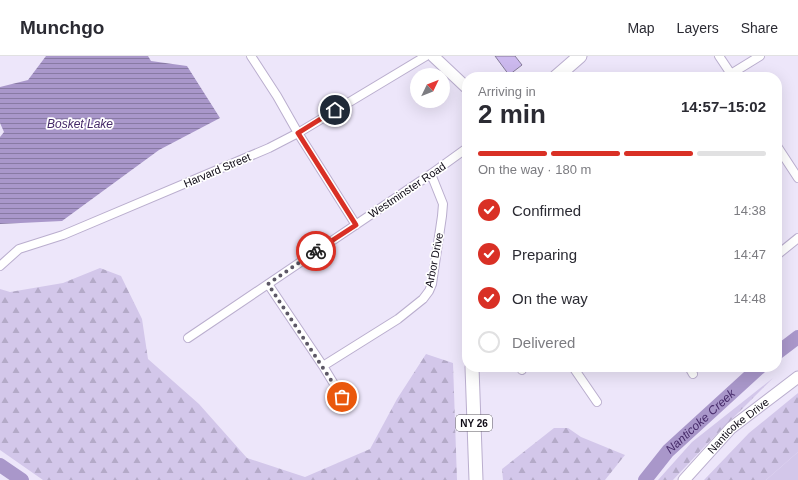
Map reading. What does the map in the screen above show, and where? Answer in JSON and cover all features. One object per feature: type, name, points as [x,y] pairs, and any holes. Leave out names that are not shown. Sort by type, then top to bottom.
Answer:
[{"type":"main road","points":[[562,72],[580,56]]},
{"type":"main road","name":"NY 26","points":[[472,372],[476,480]]},
{"type":"street","points":[[251,56],[356,225]]},
{"type":"street","name":"Harvard Street","points":[[0,266],[19,249],[63,235],[269,148],[298,133],[426,56]]},
{"type":"street","points":[[433,56],[462,83]]},
{"type":"street","points":[[719,56],[728,72]]},
{"type":"street","points":[[736,72],[760,56]]},
{"type":"street","name":"Westminster Road","points":[[188,338],[462,152]]},
{"type":"street","points":[[782,154],[798,178]]},
{"type":"street","name":"Arbor Drive","points":[[323,366],[398,319],[422,299],[429,291],[432,284],[443,204],[431,174]]},
{"type":"street","points":[[782,251],[798,238]]},
{"type":"street","points":[[268,284],[323,366],[348,407]]},
{"type":"street","points":[[576,372],[596,402]]},
{"type":"street","name":"Nanticoke Drive","points":[[684,480],[731,428],[798,377]]},
{"type":"green space","points":[[100,268],[121,276],[142,319],[148,359],[199,404],[247,458],[305,477],[370,449],[397,399],[426,354],[453,363],[457,480],[43,480],[0,450],[0,289],[10,292],[63,283]]},
{"type":"green space","points":[[773,378],[673,480],[658,480],[692,442]]},
{"type":"green space","points":[[798,393],[798,452],[766,480],[704,480],[749,433]]},
{"type":"green space","points":[[554,428],[568,428],[581,437],[625,455],[605,480],[503,480],[502,469]]},
{"type":"green space","points":[[798,452],[798,480],[766,480]]},
{"type":"water","name":"Bosket Lake","points":[[46,56],[148,56],[151,61],[187,66],[220,118],[159,150],[62,221],[0,224],[0,137],[4,132],[0,123],[0,87],[28,80]]},
{"type":"building","points":[[495,56],[515,56],[522,65],[513,72],[507,72]]},
{"type":"waterway","name":"Nanticoke Creek","points":[[782,349],[798,337]]},
{"type":"waterway","name":"Nanticoke Creek","points":[[645,480],[668,451],[755,372]]},
{"type":"waterway","name":"Nanticoke Creek","points":[[0,465],[22,480]]},
{"type":"way so far","points":[[316,251],[268,284],[342,397]]},
{"type":"route","points":[[316,251],[356,225],[298,133],[335,110]]}]
